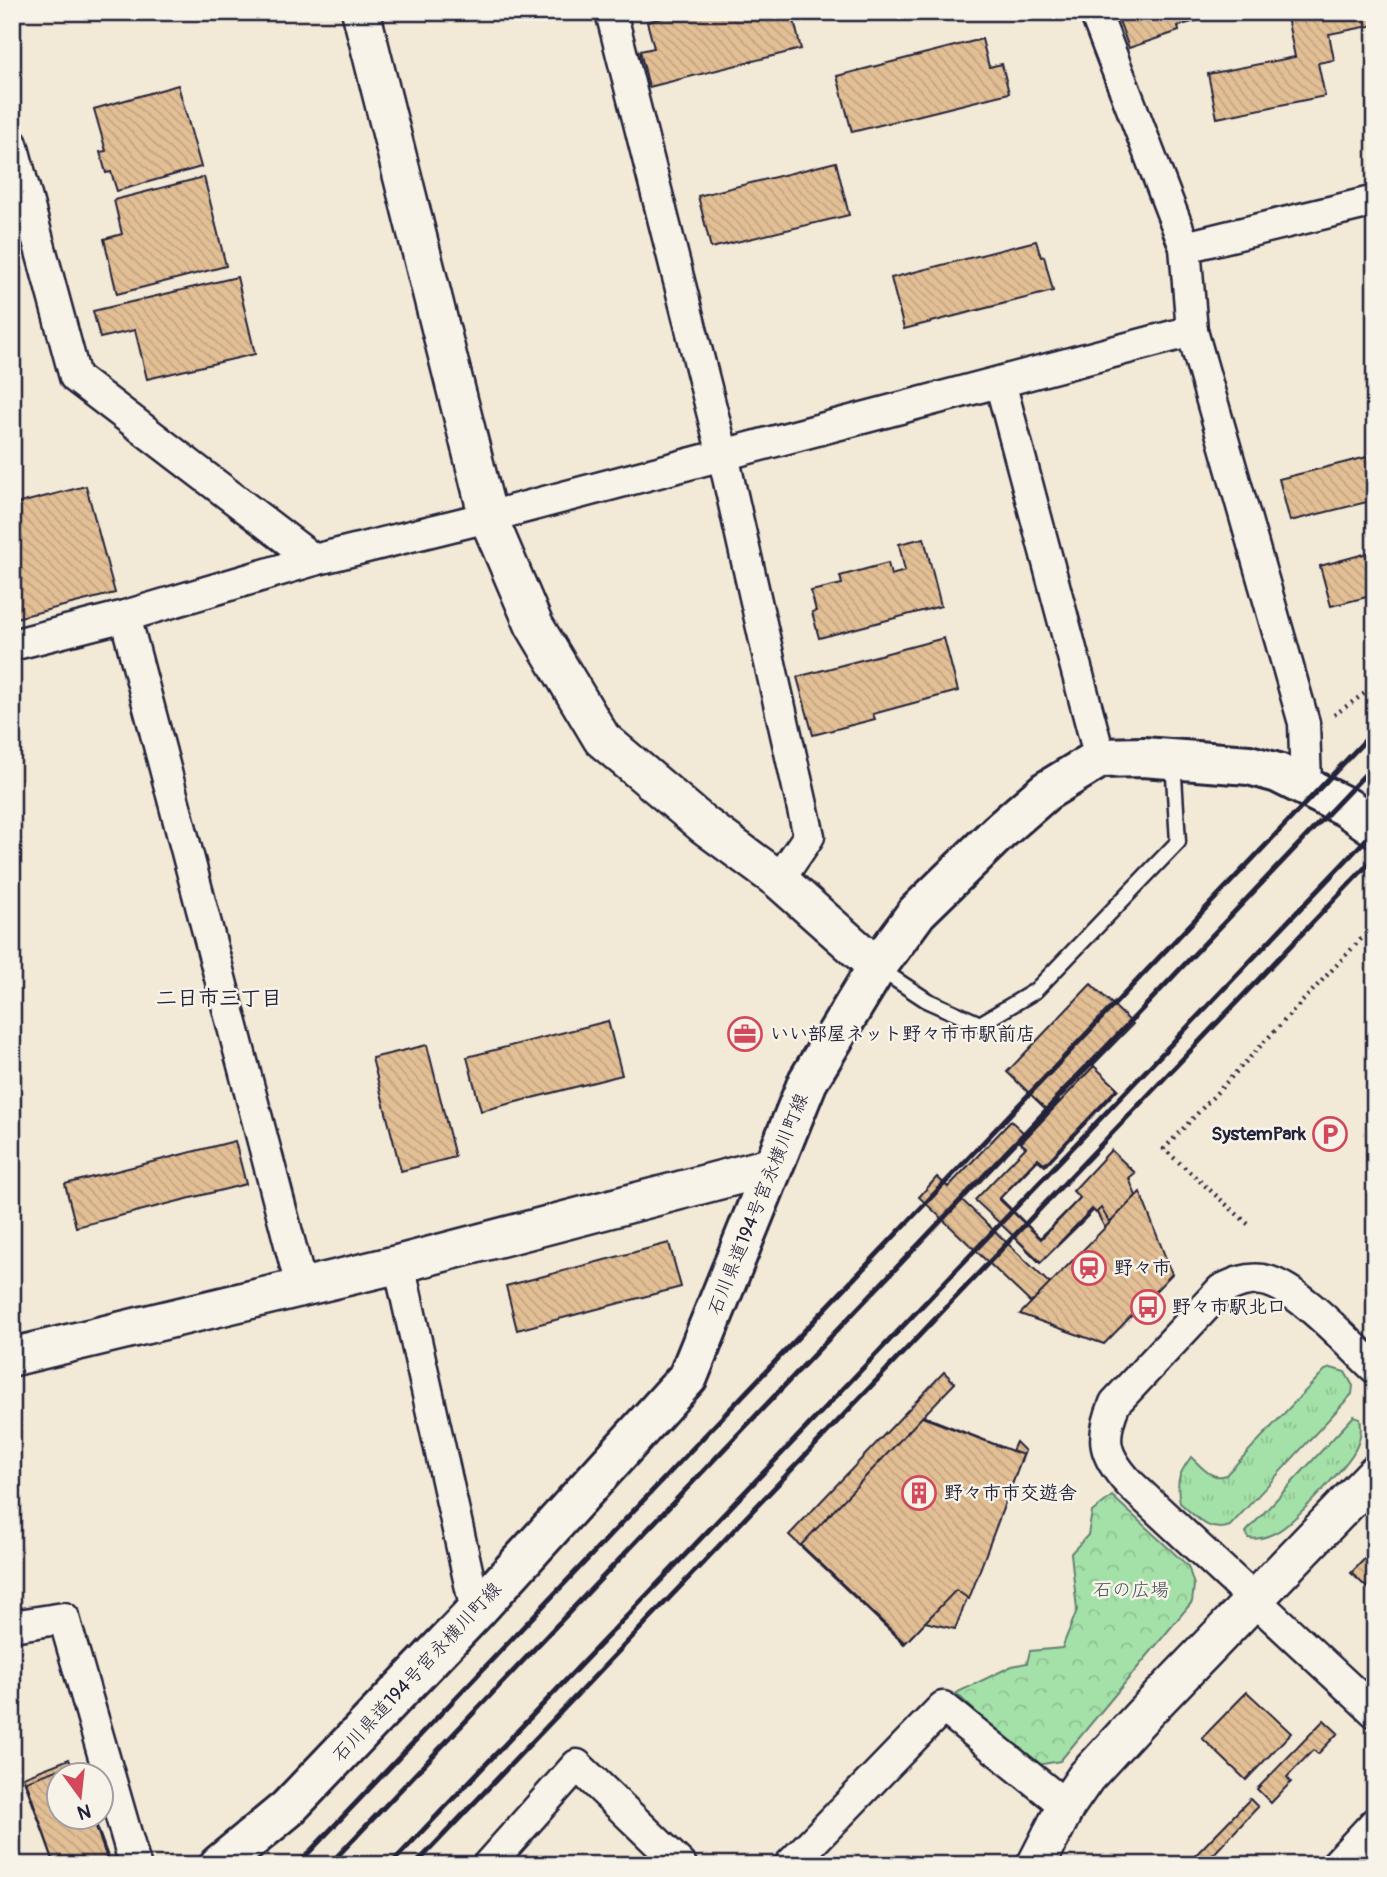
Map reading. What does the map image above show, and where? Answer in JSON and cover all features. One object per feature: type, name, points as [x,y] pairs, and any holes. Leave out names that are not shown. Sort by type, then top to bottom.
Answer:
[{"type":"main road","points":[[1100,758],[1173,758],[1249,765],[1278,773],[1306,786],[1346,807],[1375,827]]},
{"type":"main road","name":"石川県道194号宮永横川町線","points":[[219,1865],[288,1809],[476,1611],[688,1377],[808,1081],[877,967],[917,912],[990,840],[1046,791],[1100,758]]},
{"type":"street","points":[[361,12],[488,517],[534,625],[602,739],[704,825],[779,880],[877,967]]},
{"type":"street","points":[[611,12],[723,455],[809,836],[779,880]]},
{"type":"street","points":[[1095,12],[1185,247],[1192,331],[1304,723],[1306,786]]},
{"type":"street","points":[[12,144],[75,377],[314,560]]},
{"type":"street","points":[[1185,247],[1375,201]]},
{"type":"street","points":[[12,645],[125,616],[314,560],[488,517],[1192,331]]},
{"type":"street","points":[[1000,382],[1100,758]]},
{"type":"street","points":[[125,616],[301,1286]]},
{"type":"street","points":[[12,1357],[399,1264],[773,1166]]},
{"type":"street","points":[[399,1264],[476,1611]]},
{"type":"street","points":[[1375,1368],[1290,1290],[1264,1280],[1240,1280],[1221,1290],[1115,1403],[1106,1424],[1107,1449],[1116,1469],[1375,1712]]},
{"type":"street","points":[[1036,1865],[1066,1806],[1086,1777],[1375,1474]]},
{"type":"street","points":[[12,1626],[64,1618],[135,1865]]},
{"type":"street","points":[[790,1865],[943,1707],[1066,1806]]},
{"type":"street","points":[[488,1865],[577,1765],[681,1865]]},
{"type":"street","points":[[1336,1865],[1375,1822]]},
{"type":"lane","points":[[877,967],[928,1001],[980,1024],[1035,991],[1178,842],[1173,758]]},
{"type":"path","points":[[1305,736],[1375,685]]},
{"type":"path","points":[[1248,1224],[1164,1149],[1375,924]]},
{"type":"path","points":[[1205,1198],[1214,1195]]},
{"type":"green space","points":[[1331,1368],[1345,1372],[1353,1386],[1352,1394],[1230,1526],[1209,1526],[1180,1503],[1179,1478],[1191,1457],[1211,1474],[1226,1475],[1325,1370]]},
{"type":"green space","points":[[1354,1416],[1360,1418],[1359,1442],[1334,1477],[1284,1527],[1264,1537],[1248,1538],[1246,1532]]},
{"type":"green space","name":"石の広場","points":[[1112,1496],[1188,1566],[1194,1585],[1192,1602],[1060,1761],[1032,1766],[956,1693],[1012,1666],[1027,1663],[1030,1651],[1062,1648],[1077,1610],[1071,1553],[1088,1535],[1092,1512]]},
{"type":"building","points":[[684,12],[792,12],[801,49],[649,87],[640,51],[654,48],[647,22]]},
{"type":"building","points":[[1116,12],[1207,12],[1209,17],[1178,26],[1179,31],[1129,48]]},
{"type":"building","points":[[1286,12],[1375,12],[1375,25],[1329,34],[1334,60],[1318,63],[1325,96],[1217,118],[1208,74],[1295,57]]},
{"type":"building","points":[[982,39],[989,67],[1002,64],[1009,93],[852,132],[837,76]]},
{"type":"building","points":[[178,85],[201,167],[117,191],[111,172],[106,173],[100,152],[106,151],[94,109]]},
{"type":"building","points":[[836,162],[849,215],[711,248],[698,196]]},
{"type":"building","points":[[204,177],[226,266],[117,294],[104,239],[122,234],[114,200]]},
{"type":"building","points":[[1036,241],[1041,257],[1044,256],[1053,291],[904,329],[891,278]]},
{"type":"building","points":[[237,277],[255,354],[147,379],[135,330],[100,338],[93,311]]},
{"type":"building","points":[[1375,455],[1375,498],[1292,520],[1281,480]]},
{"type":"building","points":[[1375,455],[1375,500],[1290,521],[1279,479]]},
{"type":"building","points":[[86,486],[115,593],[12,619],[12,505]]},
{"type":"building","points":[[924,538],[941,606],[819,638],[812,612],[816,611],[811,591],[842,584],[840,576],[888,563],[891,575],[905,571],[899,544]]},
{"type":"building","points":[[1375,551],[1375,595],[1331,606],[1320,566]]},
{"type":"building","points":[[944,638],[958,691],[873,714],[875,719],[813,735],[797,677]]},
{"type":"building","points":[[1091,984],[1133,1024],[1048,1111],[1007,1072]]},
{"type":"building","points":[[608,1021],[622,1075],[481,1111],[467,1057]]},
{"type":"building","points":[[427,1045],[455,1157],[401,1171],[372,1058]]},
{"type":"building","points":[[1089,1062],[1118,1089],[1045,1166],[1038,1160],[1000,1198],[1040,1238],[1081,1197],[1074,1190],[1112,1152],[1134,1172],[1124,1187],[1129,1202],[1105,1228],[1095,1209],[1040,1263],[977,1199],[1027,1149],[1020,1142],[1059,1101],[1055,1097]]},
{"type":"building","points":[[1094,1066],[1117,1088],[1045,1164],[1038,1158],[999,1199],[1041,1239],[1080,1198],[1073,1191],[1111,1150],[1135,1173],[1129,1178],[1136,1196],[1110,1223],[1101,1208],[1096,1213],[1092,1209],[1041,1262],[975,1200],[1026,1147],[1021,1143]]},
{"type":"building","points":[[1011,1121],[1025,1134],[962,1200],[1050,1284],[1031,1303],[919,1197],[937,1177],[948,1187]]},
{"type":"building","points":[[235,1141],[246,1184],[76,1227],[65,1184]]},
{"type":"building","points":[[1140,1192],[1172,1274],[1104,1344],[1020,1314]]},
{"type":"building","points":[[669,1243],[681,1287],[517,1330],[506,1286]]},
{"type":"building","name":"野々市市交遊舎","points":[[944,1372],[955,1383],[923,1416],[1012,1451],[1016,1442],[1025,1451],[955,1629],[925,1622],[904,1644],[789,1535]]},
{"type":"building","name":"野々市市交遊舎","points":[[922,1417],[1023,1455],[969,1599],[956,1590],[905,1643],[801,1545]]},
{"type":"building","points":[[1375,1548],[1375,1595],[1351,1573]]},
{"type":"building","points":[[1247,1692],[1291,1733],[1246,1780],[1202,1738]]},
{"type":"building","points":[[1324,1720],[1338,1733],[1318,1754],[1313,1750],[1287,1777],[1291,1782],[1271,1803],[1257,1789]]},
{"type":"building","points":[[46,1768],[46,1832],[99,1832],[111,1865],[55,1865],[23,1777]]},
{"type":"building","points":[[46,1774],[46,1832],[98,1832],[109,1865],[55,1865],[26,1781]]},
{"type":"building","points":[[1250,1799],[1258,1807],[1209,1859],[1214,1864],[1186,1865]]},
{"type":"railway","points":[[297,1865],[1375,730]]},
{"type":"railway","points":[[329,1865],[1375,764]]},
{"type":"railway","points":[[390,1865],[1375,830]]},
{"type":"railway","points":[[415,1865],[1375,857]]},
{"type":"place","name":"いい部屋ネット野々市市駅前店","points":[[745,1034]]},
{"type":"place","name":"SystemPark","points":[[1330,1134]]},
{"type":"place","name":"野々市","points":[[1089,1268]]},
{"type":"place","name":"野々市駅北口","points":[[1148,1307]]},
{"type":"place","name":"野々市市交遊舎","points":[[919,1493]]},
{"type":"district","name":"二日市三丁目","points":[[219,998]]}]
